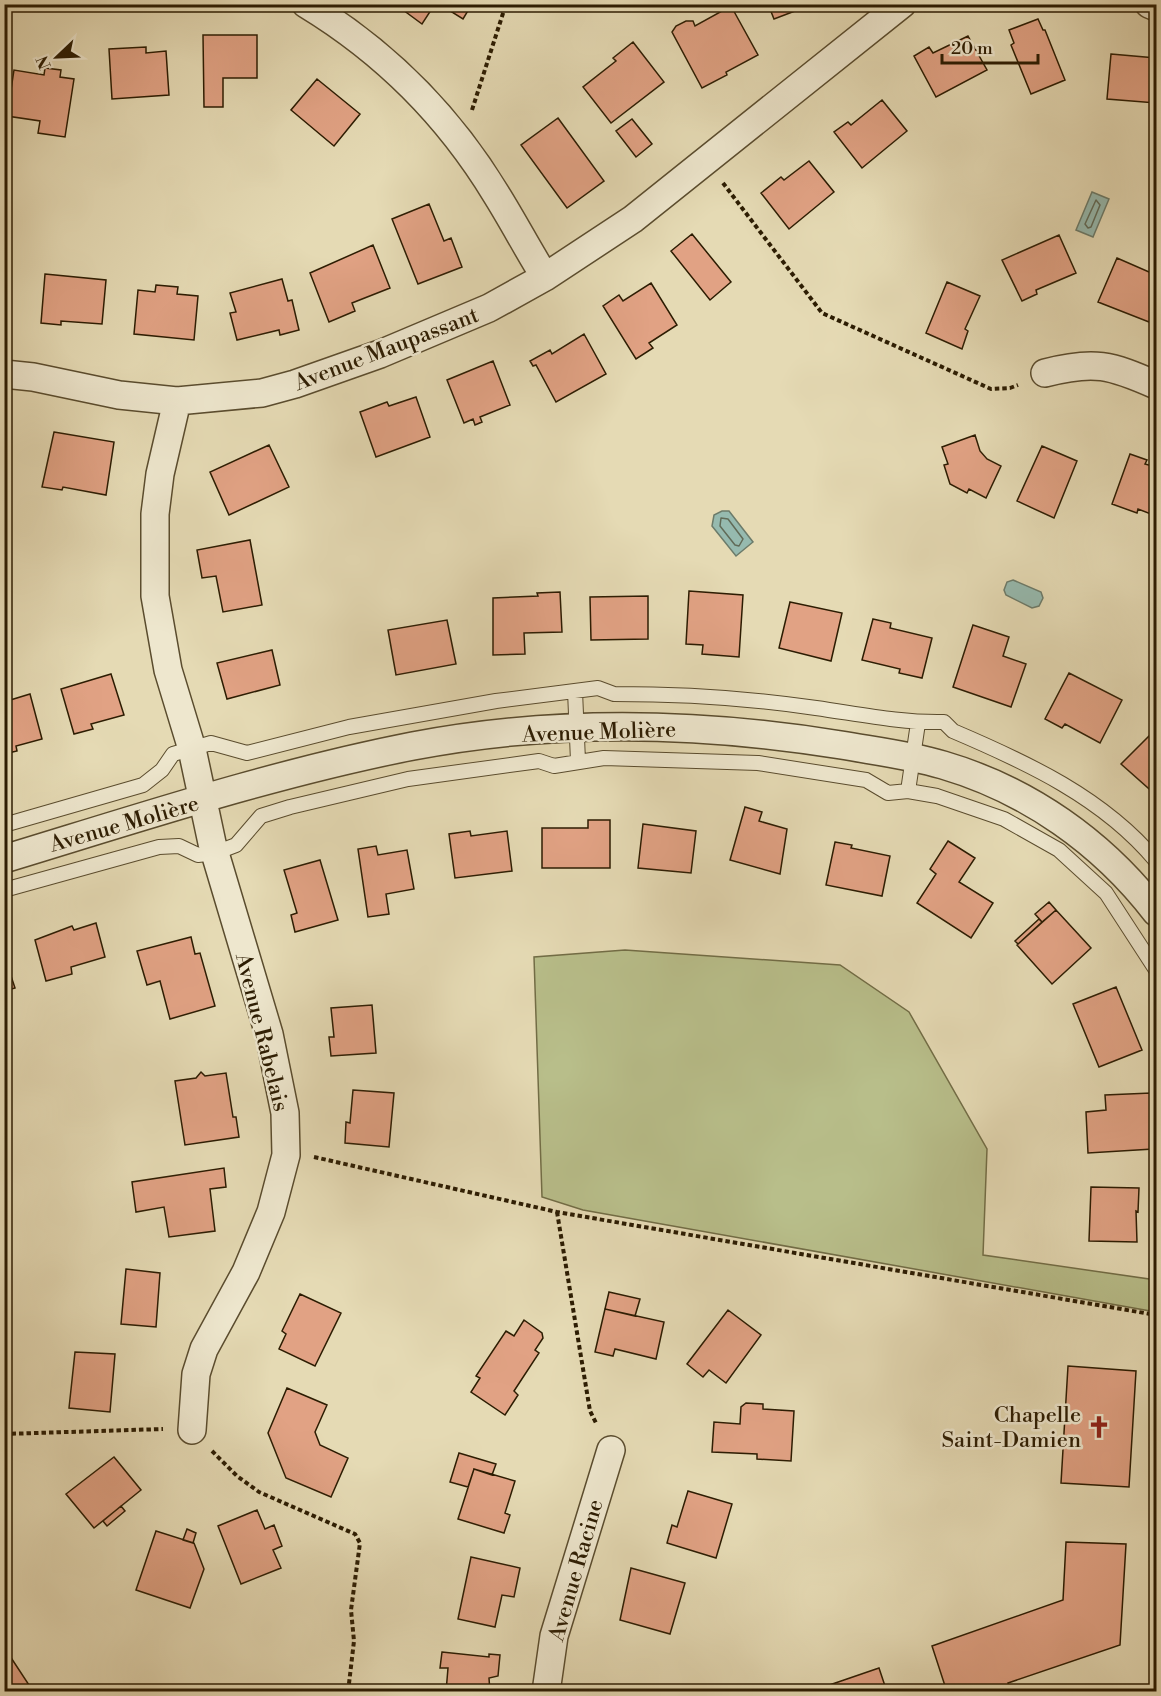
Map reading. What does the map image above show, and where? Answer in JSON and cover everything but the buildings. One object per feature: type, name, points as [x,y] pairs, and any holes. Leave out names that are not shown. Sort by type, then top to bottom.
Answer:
[{"type":"street","points":[[306,4],[356,36],[411,83],[462,142],[496,194],[544,277]]},
{"type":"street","name":"Avenue Maupassant","points":[[4,374],[33,377],[119,395],[177,401],[262,393],[295,384],[380,354],[489,308],[617,231],[902,4]]},
{"type":"street","points":[[1149,4],[1156,7]]},
{"type":"street","points":[[1045,374],[1090,364],[1111,367],[1156,385]]},
{"type":"street","points":[[177,401],[160,474],[155,514],[155,596],[168,670],[192,749],[203,800]]},
{"type":"street","name":"Avenue Molière","points":[[4,859],[283,777],[415,746],[476,737],[576,728],[646,726],[744,731],[915,758],[975,775],[1020,796],[1092,843],[1135,885],[1156,912]]},
{"type":"street","name":"Avenue Rabelais","points":[[192,1430],[196,1374],[204,1349],[246,1272],[271,1212],[286,1155],[285,1113],[269,1034],[215,853],[203,800]]},
{"type":"street","name":"Avenue Racine","points":[[546,1692],[554,1636],[611,1450]]},
{"type":"lane","points":[[4,825],[143,785],[162,770],[173,754],[212,743],[247,753],[378,721],[598,688],[614,694],[668,694],[766,701],[880,720],[918,723],[944,722],[953,730],[1029,765],[1108,814],[1156,861]]},
{"type":"lane","points":[[575,691],[578,761]]},
{"type":"lane","points":[[908,791],[915,758],[918,723]]},
{"type":"lane","points":[[4,890],[159,847],[180,846],[198,855],[215,853],[236,845],[261,816],[408,779],[481,767],[539,761],[554,766],[604,758],[660,758],[758,763],[866,780],[888,793],[908,791],[937,796],[1004,819],[1059,850],[1106,893],[1156,970]]},
{"type":"path","points":[[462,142],[506,4]]},
{"type":"path","points":[[707,160],[822,313],[991,389],[1010,388],[1045,374]]},
{"type":"path","points":[[286,1155],[314,1157],[556,1212],[1156,1316]]},
{"type":"path","points":[[556,1212],[590,1411],[611,1450]]},
{"type":"path","points":[[4,1434],[144,1428],[192,1430],[237,1476],[259,1492],[355,1534],[360,1543],[351,1610],[354,1641],[348,1692]]},
{"type":"green space","points":[[625,950],[840,965],[909,1012],[987,1149],[983,1255],[1156,1280],[1156,1312],[583,1210],[542,1197],[534,957]]},
{"type":"water","points":[[1092,192],[1109,199],[1093,237],[1076,230]]},
{"type":"water","points":[[722,511],[729,511],[753,542],[736,556],[712,526],[714,515]]},
{"type":"water","points":[[1013,580],[1041,592],[1043,598],[1039,606],[1032,608],[1006,595],[1004,590],[1007,582]]},
{"type":"place","name":"Chapelle Saint-Damien","points":[[1099,1427]]}]
